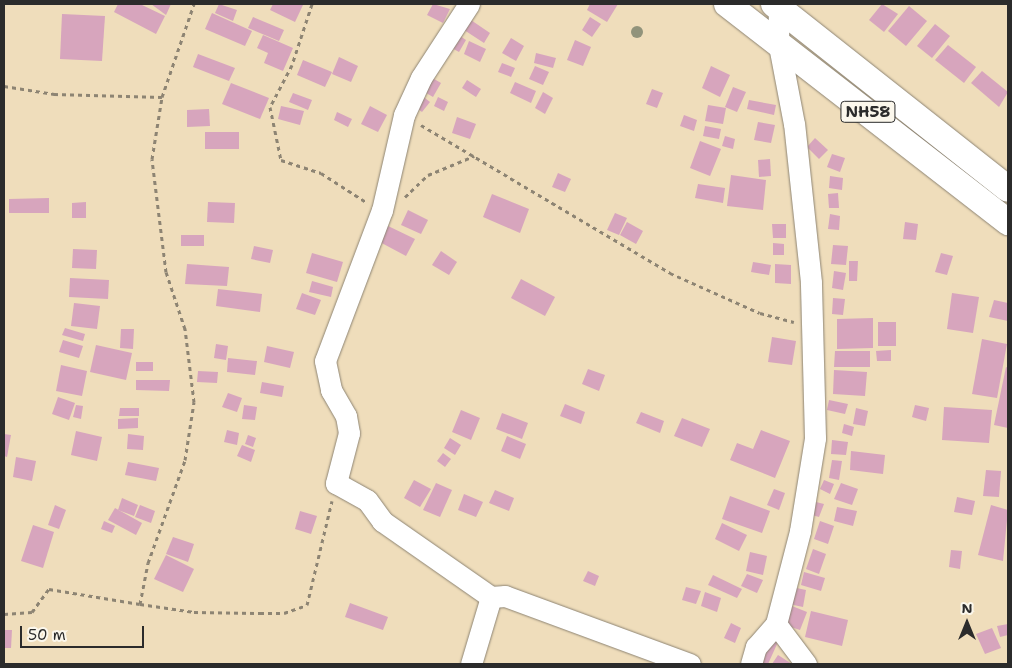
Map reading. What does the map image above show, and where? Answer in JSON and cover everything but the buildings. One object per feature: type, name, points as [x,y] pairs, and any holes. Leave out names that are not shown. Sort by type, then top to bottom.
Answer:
[{"type":"main road","name":"NH58","points":[[728,4],[778,40],[1008,222]]},
{"type":"main road","name":"NH58","points":[[777,5],[1008,189]]},
{"type":"street","points":[[469,4],[420,78],[404,115],[382,210],[325,361],[331,390],[346,416],[349,433],[336,483],[368,500],[382,521],[491,597],[504,596],[690,664]]},
{"type":"street","points":[[751,664],[756,647],[776,624],[800,531],[815,438],[812,323],[794,124],[778,40],[777,5]]},
{"type":"street","points":[[471,664],[491,597]]},
{"type":"street","points":[[776,624],[806,664]]},
{"type":"path","points":[[140,604],[148,563],[185,460],[194,402],[185,329],[166,272],[152,159],[162,97],[194,4]]},
{"type":"path","points":[[312,4],[292,65],[270,107],[281,160],[321,173],[382,210],[410,193],[428,175],[474,156]]},
{"type":"path","points":[[4,86],[54,94],[162,97]]},
{"type":"path","points":[[404,115],[670,274],[760,313],[812,323]]},
{"type":"path","points":[[4,614],[32,612],[49,589],[194,612],[284,613],[307,605],[336,483]]}]
